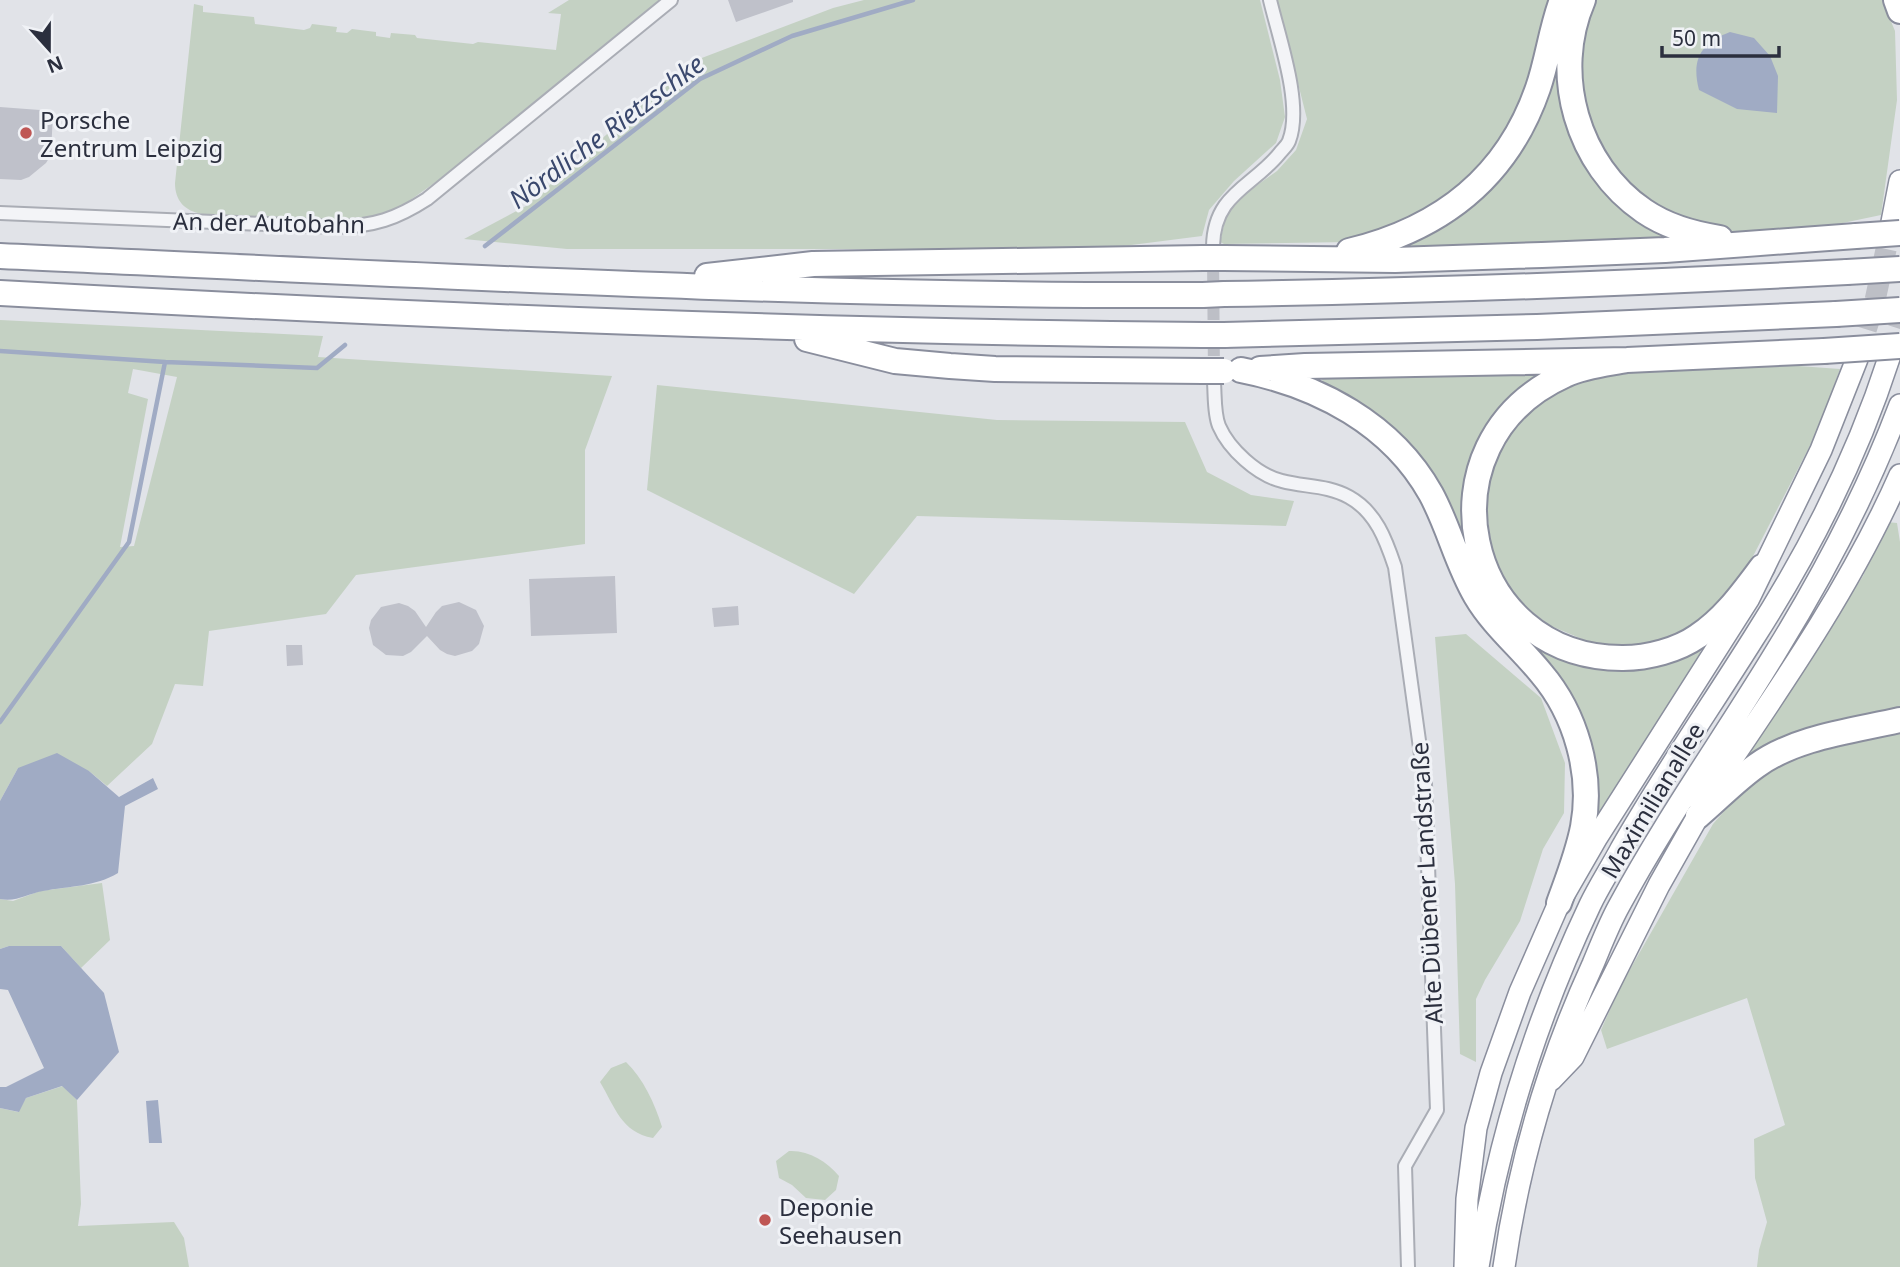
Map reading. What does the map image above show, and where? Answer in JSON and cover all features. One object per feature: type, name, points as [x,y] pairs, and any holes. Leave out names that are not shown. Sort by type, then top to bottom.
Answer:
[{"type":"highway","points":[[1309,258],[1370,246],[1406,234],[1440,215],[1474,190],[1507,150],[1528,113],[1544,70],[1562,0]]},
{"type":"highway","points":[[1583,0],[1571,35],[1569,75],[1576,116],[1594,156],[1629,200],[1645,212],[1679,228],[1745,243]]},
{"type":"highway","points":[[1896,0],[1900,11]]},
{"type":"highway","points":[[640,285],[813,264],[1213,254],[1395,260],[1665,250],[1857,236],[1896,227],[1900,181]]},
{"type":"highway","points":[[0,256],[640,285],[1064,295],[1441,290],[1900,269]]},
{"type":"highway","points":[[0,293],[762,328],[1214,335],[1537,327],[1900,310]]},
{"type":"highway","points":[[762,328],[895,361],[995,369],[1270,376],[1347,408],[1385,437],[1411,465],[1430,493],[1477,598],[1543,675],[1560,701],[1578,741],[1586,795],[1583,827],[1559,903],[1520,992],[1491,1073],[1476,1128],[1467,1199],[1465,1267]]},
{"type":"highway","points":[[1221,374],[1305,366],[1627,360],[1824,351],[1895,352]]},
{"type":"highway","name":"Maximilianallee","points":[[1478,1267],[1495,1169],[1514,1097],[1547,1004],[1591,904],[1651,798],[1760,629],[1810,541],[1861,433],[1895,352]]},
{"type":"highway","points":[[1559,903],[1644,762],[1749,598],[1762,566],[1821,450],[1857,359]]},
{"type":"highway","points":[[1627,360],[1567,374],[1537,391],[1510,414],[1482,458],[1472,503],[1475,536],[1484,566],[1497,592],[1530,627],[1565,648],[1610,658],[1634,658],[1665,651],[1696,638],[1724,616],[1762,566]]},
{"type":"highway","name":"Maximilianallee","points":[[1504,1267],[1516,1196],[1545,1087],[1569,1017],[1617,909],[1686,790],[1776,652],[1815,586],[1859,500],[1900,405]]},
{"type":"highway","points":[[1545,1087],[1573,1057],[1704,800],[1844,587],[1877,527],[1900,475]]},
{"type":"highway","points":[[1698,816],[1756,766],[1787,749],[1820,738],[1900,720]]},
{"type":"street","name":"An der Autobahn","points":[[0,213],[337,227],[360,227],[384,222],[406,213],[427,199],[671,0]]},
{"type":"street","points":[[1213,254],[1217,223],[1228,199],[1273,162],[1289,142],[1295,107],[1270,0]]},
{"type":"street","name":"Alte Dübener Landstraße","points":[[1221,374],[1218,425],[1234,449],[1255,468],[1279,481],[1326,488],[1350,498],[1371,515],[1385,537],[1395,567],[1425,784],[1437,1110],[1405,1166],[1408,1267]]},
{"type":"green space","points":[[569,0],[660,0],[454,169],[402,206],[381,215],[349,220],[202,214],[186,208],[179,200],[175,183],[194,4],[203,6],[203,12],[254,17],[255,24],[304,30],[312,24],[337,27],[336,32],[347,33],[352,29],[376,32],[376,36],[390,38],[391,33],[473,44],[478,42],[556,50],[561,14],[548,13]]},
{"type":"green space","points":[[864,0],[1260,0],[1280,80],[1285,117],[1276,143],[1234,181],[1209,210],[1202,236],[1100,249],[567,249],[464,239],[526,206],[686,64],[833,8]]},
{"type":"green space","points":[[1277,0],[1554,0],[1515,118],[1467,188],[1421,218],[1349,242],[1224,244],[1220,242],[1226,216],[1242,196],[1277,171],[1296,150],[1307,119]]},
{"type":"green space","points":[[1593,0],[1882,0],[1895,31],[1897,100],[1881,215],[1838,224],[1727,234],[1668,213],[1617,174],[1590,133],[1578,85],[1580,42]]},
{"type":"green space","points":[[1560,59],[1561,105],[1579,149],[1665,232],[1662,243],[1411,249],[1411,242],[1453,218],[1553,61]]},
{"type":"green space","points":[[0,320],[323,336],[318,357],[612,376],[585,450],[585,544],[356,575],[326,614],[209,631],[203,686],[175,684],[152,744],[107,786],[89,771],[18,768],[0,801]],"holes":[[[133,369],[177,377],[134,546],[120,547],[148,399],[128,393]]]},
{"type":"green space","points":[[1771,364],[1840,369],[1817,432],[1748,566],[1729,594],[1696,628],[1652,644],[1601,647],[1551,626],[1518,602],[1494,563],[1486,505],[1494,458],[1524,412],[1581,378],[1613,373]]},
{"type":"green space","points":[[1547,373],[1502,407],[1466,528],[1456,525],[1323,387],[1322,377]]},
{"type":"green space","points":[[657,385],[997,420],[1185,422],[1207,472],[1251,495],[1294,501],[1286,526],[917,516],[854,594],[647,490]]},
{"type":"green space","points":[[1887,522],[1897,523],[1900,542],[1900,712],[1745,760],[1863,576]]},
{"type":"green space","points":[[1466,634],[1541,698],[1565,763],[1564,813],[1543,849],[1520,921],[1476,999],[1476,1062],[1460,1054],[1455,884],[1435,637]]},
{"type":"green space","points":[[1533,641],[1577,663],[1698,649],[1702,653],[1596,819],[1528,644]]},
{"type":"green space","points":[[1900,730],[1900,1267],[1757,1267],[1767,1222],[1755,1178],[1754,1139],[1785,1125],[1747,998],[1607,1049],[1601,1030],[1620,987],[1713,824],[1752,779],[1800,753]]},
{"type":"green space","points":[[102,883],[110,940],[81,968],[61,946],[9,946],[0,949],[0,899],[13,901],[40,891]]},
{"type":"green space","points":[[626,1062],[643,1084],[659,1118],[662,1127],[653,1138],[642,1135],[626,1124],[600,1082],[611,1068]]},
{"type":"green space","points":[[63,1086],[77,1100],[81,1204],[78,1226],[174,1222],[184,1238],[189,1267],[0,1267],[0,1108],[18,1112],[26,1098]]},
{"type":"green space","points":[[789,1151],[817,1157],[829,1166],[839,1176],[836,1190],[825,1200],[806,1198],[792,1185],[779,1178],[776,1161]]},
{"type":"water","points":[[1730,32],[1754,38],[1770,56],[1778,76],[1777,113],[1737,109],[1699,90],[1696,69],[1701,54],[1712,41]]},
{"type":"water","points":[[57,753],[89,771],[119,797],[153,778],[158,789],[125,806],[118,873],[91,884],[43,891],[17,899],[0,899],[0,801],[18,768]]},
{"type":"water","points":[[9,946],[61,946],[104,993],[119,1052],[77,1100],[62,1086],[26,1098],[19,1112],[0,1108],[0,1087],[6,1087],[44,1068],[8,990],[0,989],[0,949]]},
{"type":"water","points":[[158,1100],[162,1143],[149,1143],[146,1101]]},
{"type":"building","points":[[728,0],[793,0],[793,2],[736,22]]},
{"type":"building","name":"Porsche Zentrum Leipzig","points":[[0,107],[53,111],[51,155],[46,163],[21,180],[0,179]]},
{"type":"building","points":[[615,576],[617,633],[531,636],[529,579]]},
{"type":"building","points":[[459,602],[476,610],[484,626],[479,644],[472,651],[455,656],[447,654],[427,636],[403,656],[386,655],[373,645],[369,628],[371,620],[381,607],[399,603],[408,606],[426,627],[442,606]]},
{"type":"building","points":[[738,606],[739,625],[714,627],[712,608]]},
{"type":"building","points":[[286,645],[302,645],[303,665],[287,666]]},
{"type":"waterway","name":"Nördliche Rietzschke","points":[[485,246],[700,79],[792,36],[913,0]]},
{"type":"waterway","name":"Nördliche Rietzschke","points":[[0,351],[165,362],[317,368],[345,345]]},
{"type":"waterway","points":[[0,722],[129,542],[165,362]]},
{"type":"tunnel","points":[[1857,359],[1874,305],[1892,222]]},
{"type":"tunnel","points":[[1213,254],[1214,376]]},
{"type":"tunnel","points":[[1889,358],[1900,323]]},
{"type":"place","name":"Porsche Zentrum Leipzig","points":[[26,133]]},
{"type":"place","name":"Deponie Seehausen","points":[[765,1220]]}]
